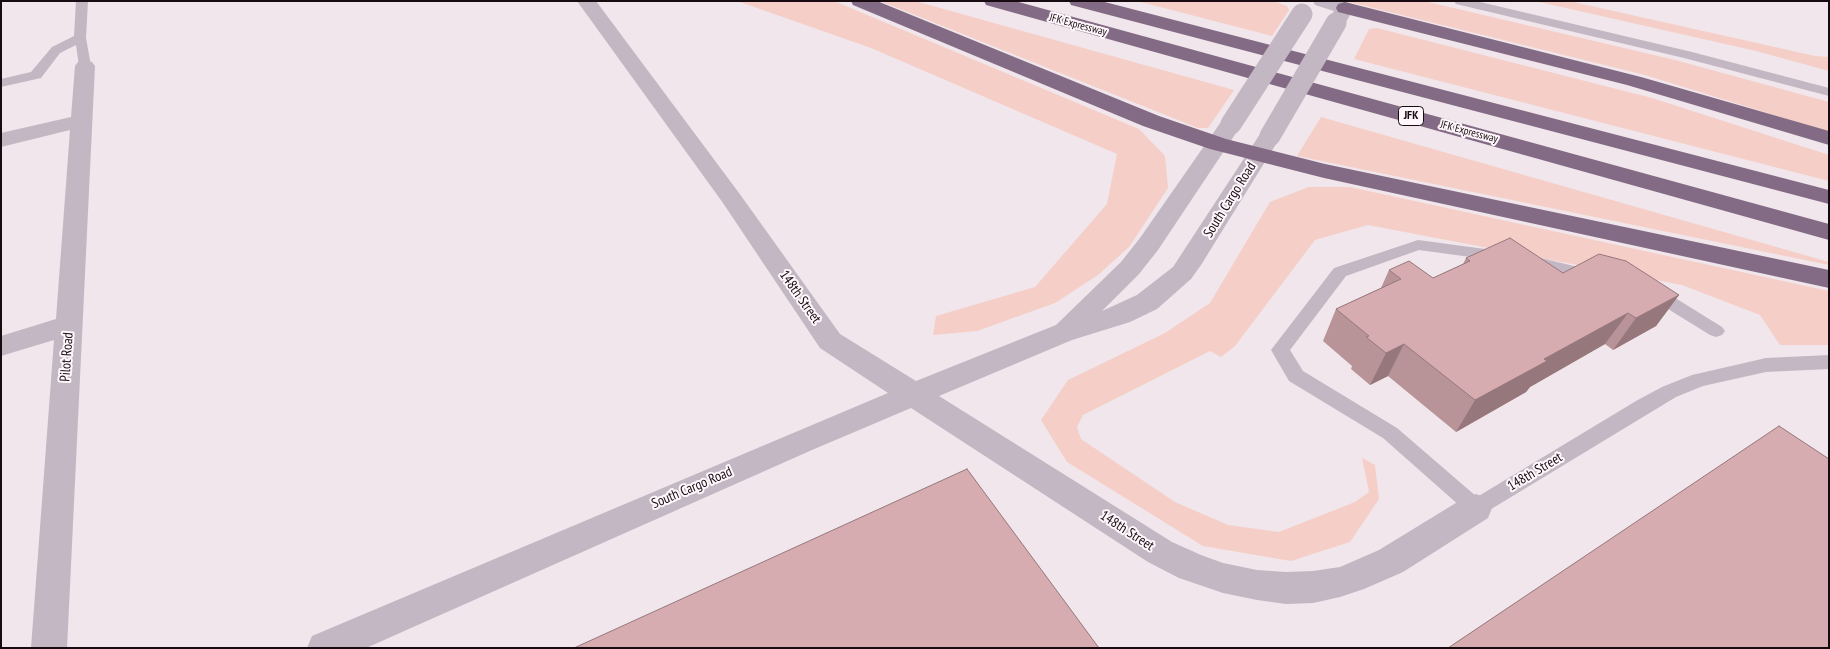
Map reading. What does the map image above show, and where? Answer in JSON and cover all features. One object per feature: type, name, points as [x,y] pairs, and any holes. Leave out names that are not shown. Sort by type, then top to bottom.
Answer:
[{"type":"highway","points":[[860,1],[1150,120],[1224,134],[1264,145],[1324,172],[1829,279]]},
{"type":"highway","name":"JFK Expressway","points":[[993,1],[1829,232]]},
{"type":"highway","name":"JFK Expressway","points":[[1078,1],[1829,197]]},
{"type":"highway","points":[[1340,15],[1626,79],[1829,138]]},
{"type":"street","name":"148th Street","points":[[586,1],[731,198],[830,341],[1160,552],[1191,566],[1232,580],[1286,588],[1340,582],[1364,574],[1391,561],[1476,508]]},
{"type":"street","points":[[1322,1],[1340,15]]},
{"type":"street","name":"South Cargo Road","points":[[1062,334],[1107,292],[1150,244],[1306,8]]},
{"type":"street","name":"South Cargo Road","points":[[325,648],[792,444],[1062,334],[1120,315],[1147,302],[1177,278],[1202,246],[1340,15]]},
{"type":"street","name":"Pilot Road","points":[[49,648],[85,66]]},
{"type":"street","points":[[1,140],[82,121]]},
{"type":"street","points":[[1,346],[69,325]]},
{"type":"lane","points":[[82,1],[80,38],[85,66]]},
{"type":"lane","points":[[1460,1],[1688,55],[1829,92]]},
{"type":"lane","points":[[1,83],[36,75],[56,50],[80,38]]},
{"type":"lane","points":[[1476,508],[1390,433],[1296,376],[1280,350],[1340,272],[1418,245],[1542,262],[1604,280]]},
{"type":"lane","points":[[1631,287],[1658,295],[1716,331]]},
{"type":"lane","name":"148th Street","points":[[1476,508],[1669,392],[1700,380],[1766,365],[1829,362]]},
{"type":"shaded area","points":[[1,1],[1829,1],[1829,648],[1,648]]},
{"type":"shaded area","points":[[737,1],[834,1],[1139,129],[1165,156],[1168,188],[1129,247],[1098,275],[1055,303],[977,331],[933,335],[936,316],[1035,287],[1107,204],[1117,154],[871,48]]},
{"type":"shaded area","points":[[880,1],[915,1],[1234,90],[1208,128],[1198,128]]},
{"type":"shaded area","points":[[1137,1],[1273,1],[1287,6],[1289,10],[1272,36]]},
{"type":"shaded area","points":[[1345,1],[1424,1],[1675,60],[1829,102],[1829,132],[1645,75]]},
{"type":"shaded area","points":[[1535,1],[1569,1],[1815,56],[1829,57],[1829,71],[1756,51]]},
{"type":"shaded area","points":[[1377,28],[1652,98],[1829,155],[1829,181],[1354,59],[1369,29]]},
{"type":"shaded area","points":[[1321,117],[1829,262],[1829,265],[1297,156]]},
{"type":"shaded area","points":[[1309,187],[1350,187],[1829,291],[1829,345],[1780,345],[1760,315],[1682,285],[1368,225],[1315,240],[1235,346],[1221,357],[1210,351],[1083,415],[1077,427],[1081,439],[1175,502],[1228,525],[1279,532],[1355,502],[1369,492],[1362,458],[1375,465],[1379,499],[1350,542],[1291,561],[1203,546],[1067,462],[1041,420],[1068,380],[1165,333],[1210,303],[1270,202]]},
{"type":"building","points":[[1510,238],[1563,273],[1599,254],[1626,261],[1679,295],[1636,318],[1628,313],[1544,359],[1547,361],[1475,400],[1404,344],[1386,353],[1366,337],[1369,336],[1336,309],[1401,279],[1389,270],[1409,261],[1433,278],[1470,261],[1466,258]]},
{"type":"building","points":[[1779,426],[1829,459],[1829,648],[1448,648]]},
{"type":"building","points":[[967,469],[1099,648],[574,648]]}]
